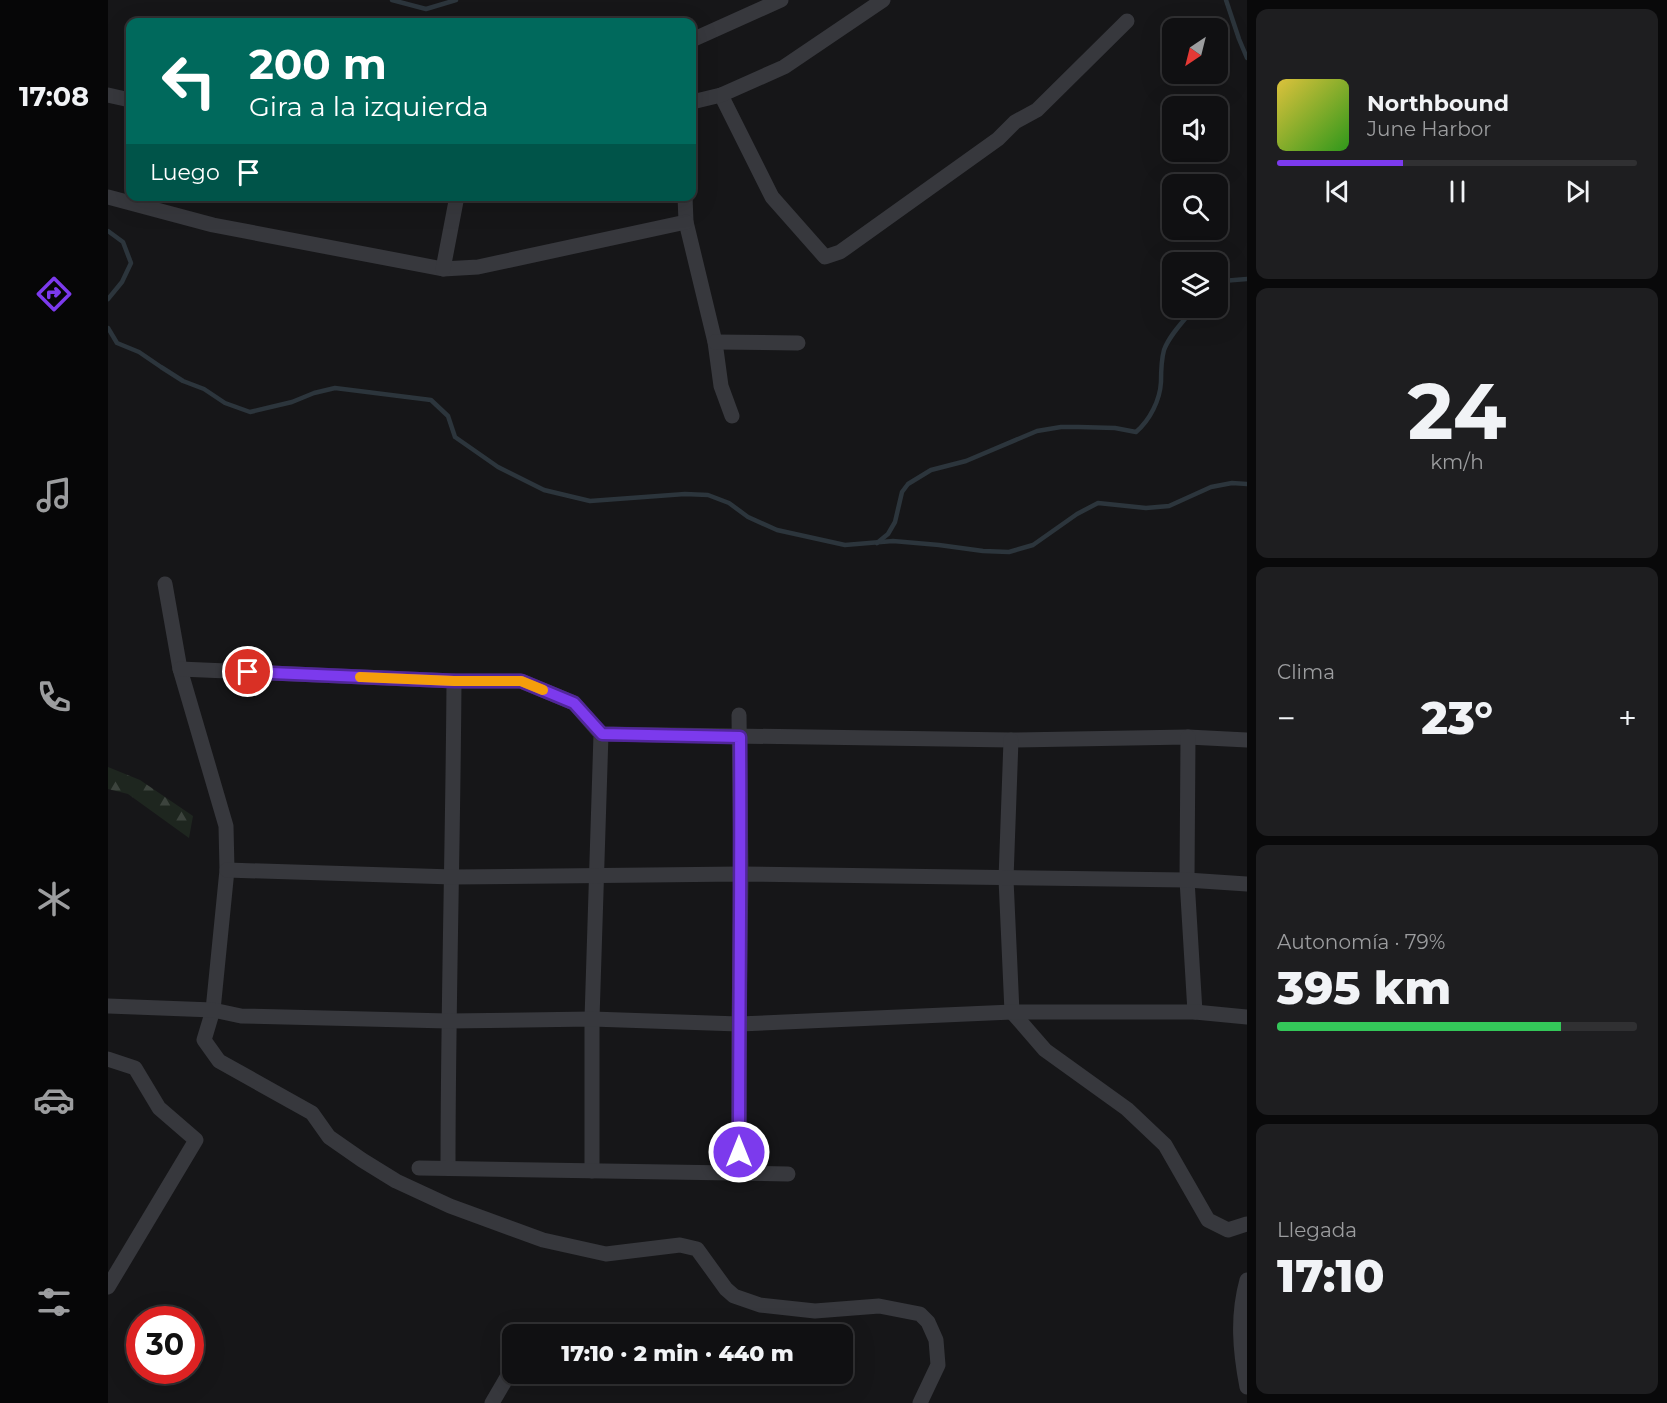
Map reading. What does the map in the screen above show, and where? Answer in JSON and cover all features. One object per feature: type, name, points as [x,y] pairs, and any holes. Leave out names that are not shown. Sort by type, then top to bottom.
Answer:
[{"type":"street","points":[[696,38],[781,0]]},
{"type":"street","points":[[696,101],[721,95],[784,67],[884,0]]},
{"type":"street","points":[[721,95],[772,196],[825,257],[840,252],[998,139],[1016,122],[1037,110],[1127,21]]},
{"type":"street","points":[[108,95],[126,99]]},
{"type":"street","points":[[108,197],[213,225],[443,269],[478,267],[686,222]]},
{"type":"street","points":[[443,269],[456,201]]},
{"type":"street","points":[[685,201],[686,222],[715,342],[721,386],[732,416]]},
{"type":"street","points":[[715,342],[798,344]]},
{"type":"street","points":[[165,584],[180,669],[226,826],[227,870],[213,1010],[204,1040],[219,1061],[312,1113],[329,1137],[362,1160],[396,1181],[450,1206],[543,1239],[606,1254],[680,1245],[698,1249],[726,1289],[734,1296],[760,1305],[814,1311],[879,1306],[920,1314],[928,1322],[936,1340],[938,1365],[920,1403]]},
{"type":"street","points":[[180,669],[454,681],[521,681],[574,703],[602,734],[592,1018],[592,1171]]},
{"type":"street","points":[[448,1168],[448,1021],[453,877],[454,681]]},
{"type":"street","points":[[739,715],[741,874],[738,1024],[739,1173]]},
{"type":"street","points":[[602,734],[1011,740],[1188,737],[1247,740]]},
{"type":"street","points":[[1188,737],[1187,880],[1195,1012]]},
{"type":"street","points":[[1011,740],[1006,879],[1012,1012],[1046,1050],[1127,1109],[1165,1145],[1208,1220],[1228,1230],[1247,1224]]},
{"type":"street","points":[[227,870],[453,877],[741,874],[1187,880],[1247,884]]},
{"type":"street","points":[[108,1006],[213,1010],[241,1016],[448,1021],[592,1018],[738,1024],[1012,1012],[1195,1012],[1247,1017]]},
{"type":"street","points":[[108,1059],[135,1068],[159,1108],[196,1140],[108,1287]]},
{"type":"street","points":[[419,1168],[788,1174]]},
{"type":"street","points":[[1247,1280],[1242,1299],[1240,1328],[1241,1357],[1247,1387]]},
{"type":"street","points":[[492,1403],[503,1384]]},
{"type":"green space","points":[[108,767],[140,780],[193,816],[189,838],[128,794],[108,789]]},
{"type":"waterway","points":[[392,0],[426,9],[456,0]]},
{"type":"waterway","points":[[1226,0],[1247,58]]},
{"type":"waterway","points":[[108,231],[123,242],[131,263],[122,282],[108,299]]},
{"type":"waterway","points":[[1228,281],[1247,279]]},
{"type":"waterway","points":[[877,543],[888,534],[895,522],[902,492],[908,484],[931,470],[966,461],[1037,431],[1079,427],[1115,428],[1136,432],[1146,422],[1156,403],[1160,389],[1164,350],[1173,333],[1186,318]]},
{"type":"waterway","points":[[108,328],[117,343],[139,352],[183,381],[204,389],[225,403],[250,412],[335,388],[431,400],[448,416],[455,437],[498,467],[544,490],[590,501],[685,494],[708,495],[729,503],[748,517],[777,530],[845,545],[893,541],[1009,552],[1033,545],[1077,514],[1098,503],[1146,508],[1169,506],[1211,487],[1232,483],[1247,484]]},
{"type":"slow traffic","points":[[360,677],[521,681],[543,690]]},
{"type":"route","points":[[248,672],[454,681],[521,681],[574,703],[602,734],[740,737],[739,1152]]}]
